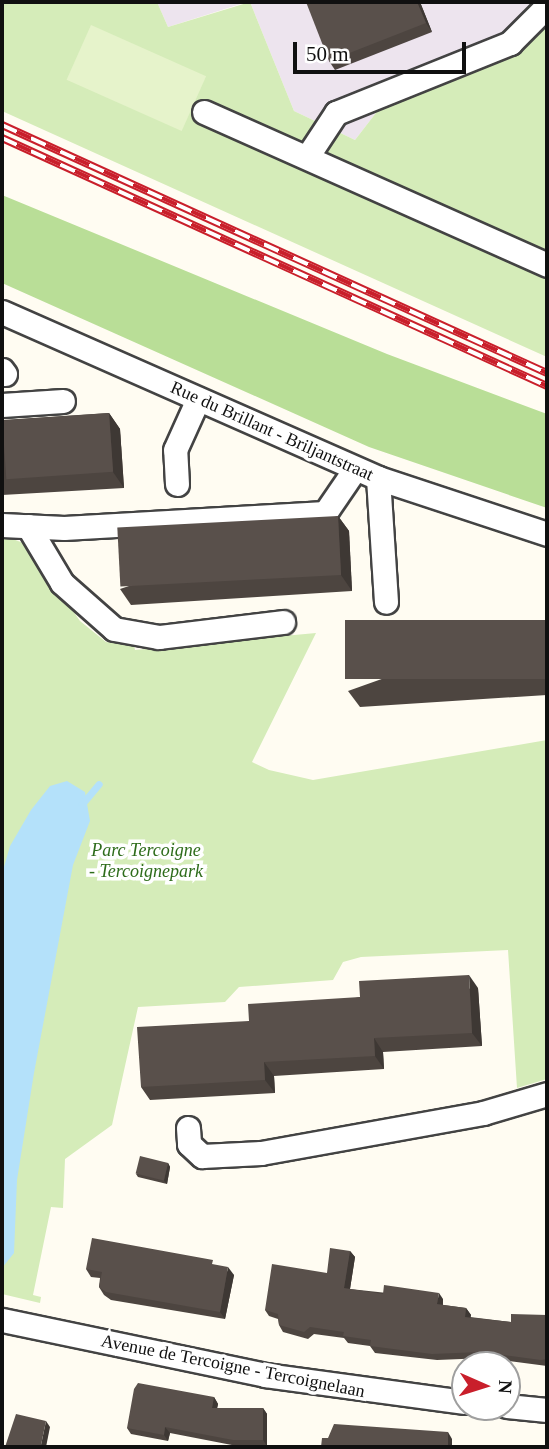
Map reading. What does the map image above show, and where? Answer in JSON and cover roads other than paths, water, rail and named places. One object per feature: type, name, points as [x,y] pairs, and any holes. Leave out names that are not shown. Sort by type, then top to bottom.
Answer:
[{"type":"street","points":[[307,157],[336,113],[510,43],[547,6]]},
{"type":"street","points":[[204,112],[547,265]]},
{"type":"street","name":"Rue du Brillant - Briljantstraat","points":[[2,312],[355,469],[547,534]]},
{"type":"street","points":[[177,484],[175,450],[198,399]]},
{"type":"street","points":[[2,405],[63,401]]},
{"type":"street","points":[[2,525],[325,513],[355,469]]},
{"type":"street","points":[[378,478],[386,602]]},
{"type":"street","points":[[28,526],[62,583],[114,629],[159,637],[284,622]]},
{"type":"street","points":[[188,1128],[189,1144],[202,1156],[261,1153],[483,1113],[547,1094]]},
{"type":"street","name":"Avenue de Tercoigne - Tercoignelaan","points":[[2,1320],[265,1375],[451,1400]]},
{"type":"street","points":[[521,1407],[547,1410]]},
{"type":"water","points":[[67,781],[85,792],[90,821],[73,865],[34,1073],[17,1180],[14,1253],[2,1268],[2,874],[10,846],[31,810],[50,786]]},
{"type":"waterway","points":[[82,804],[99,784]]},
{"type":"railway","points":[[2,125],[547,373]]},
{"type":"railway","points":[[2,138],[547,386]]},
{"type":"park label","name":"Parc Tercoigne - Tercoignepark","points":[[146,861]]}]
